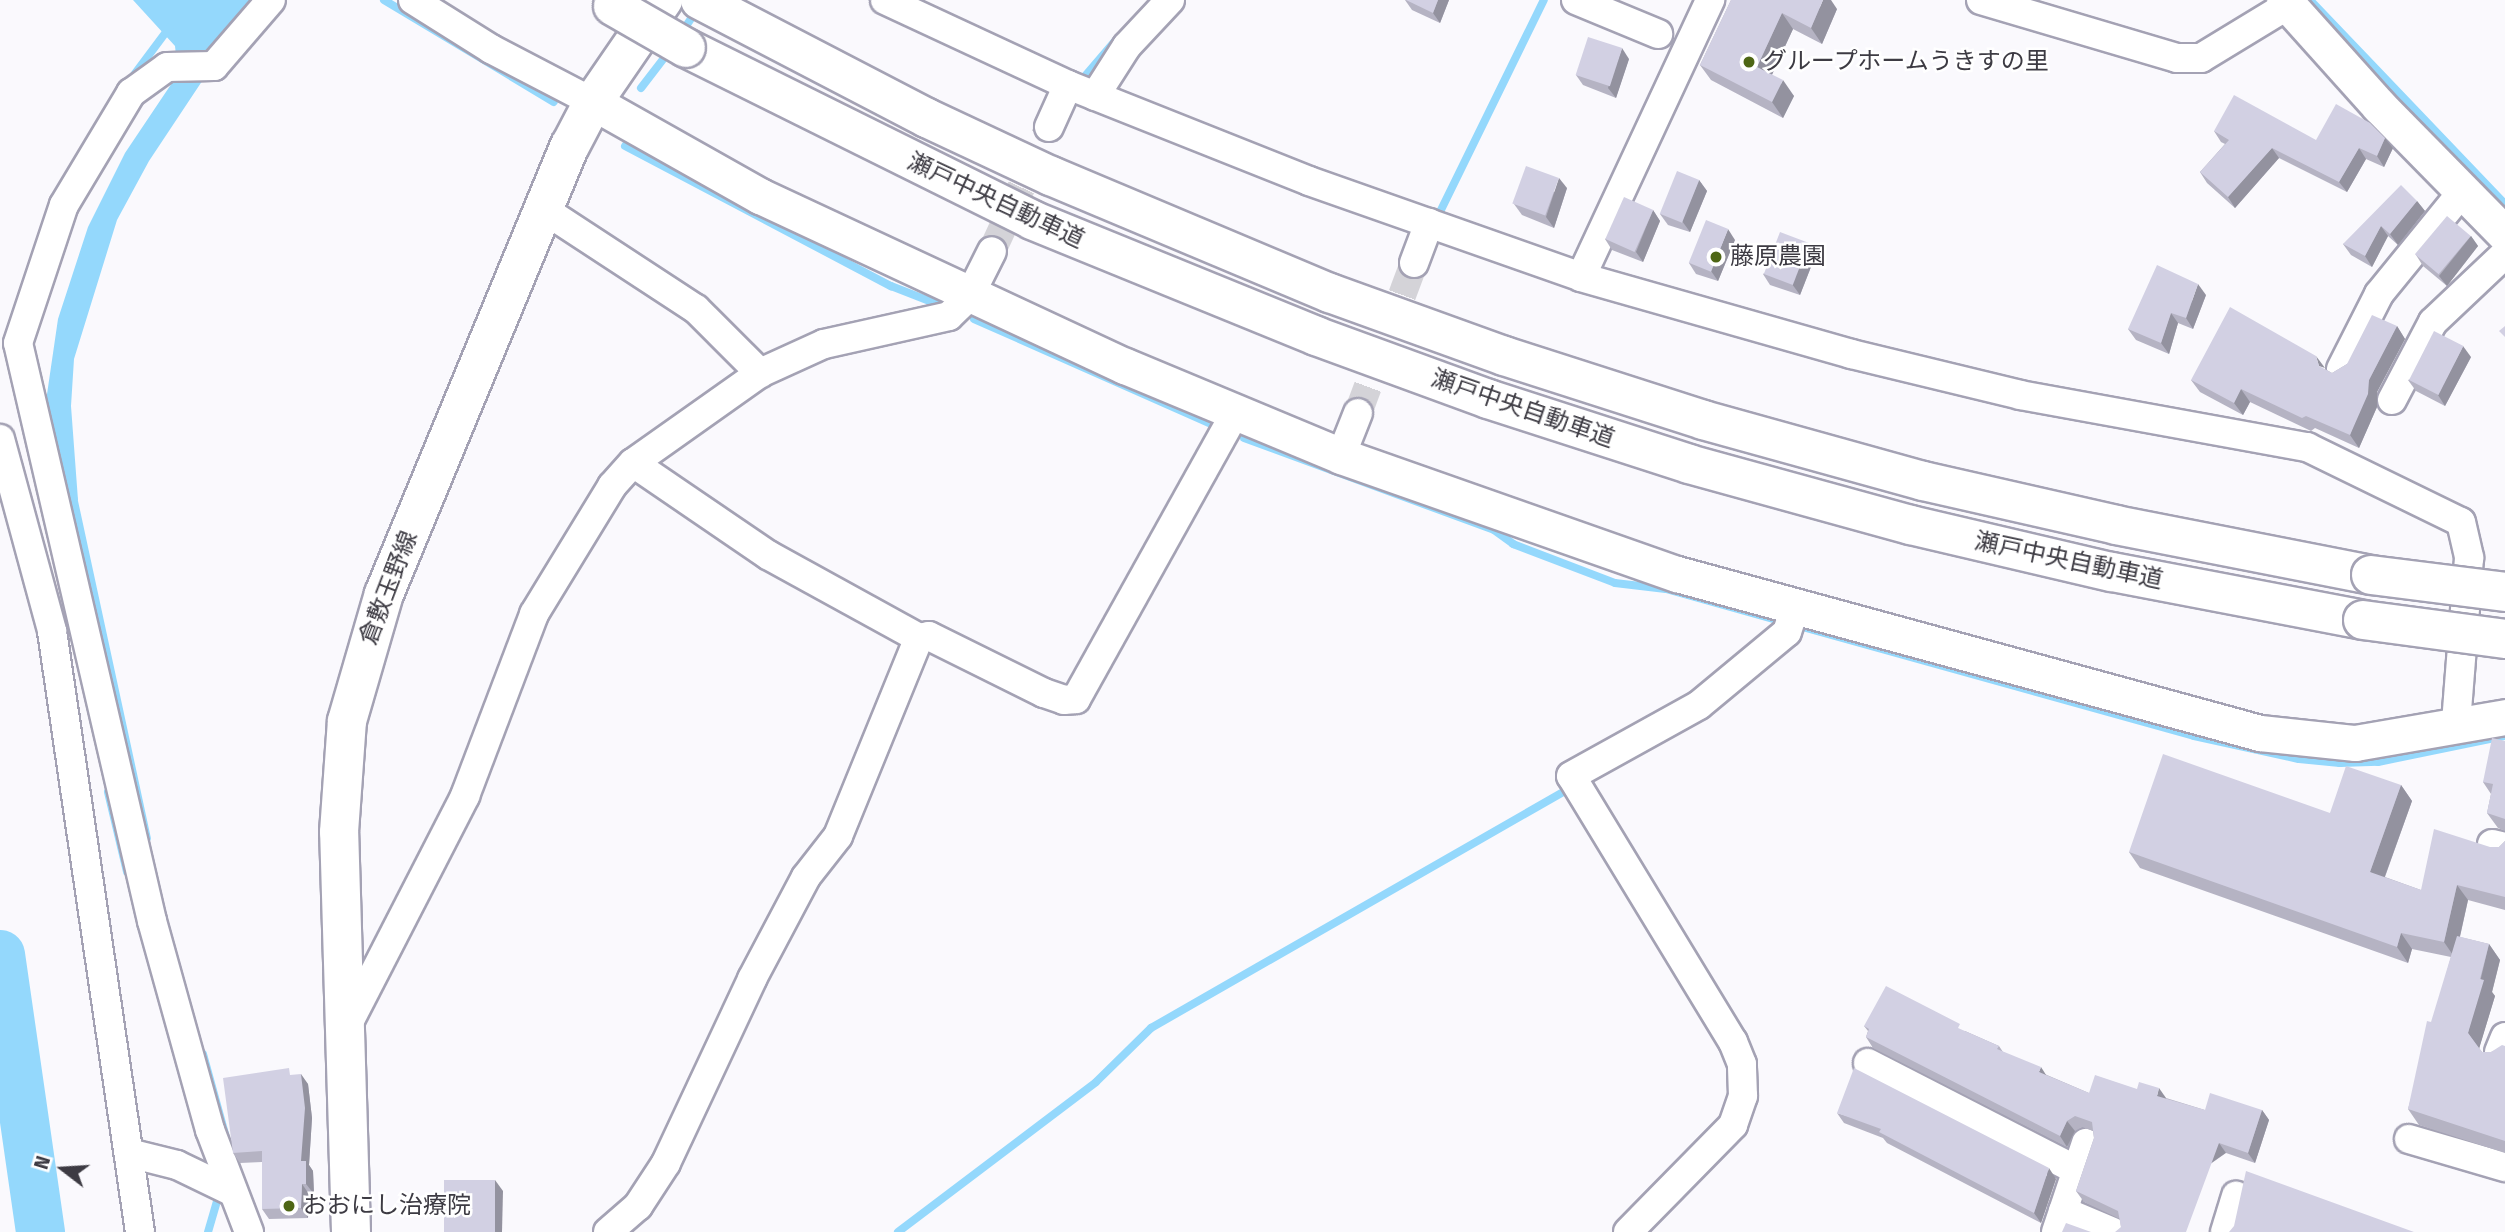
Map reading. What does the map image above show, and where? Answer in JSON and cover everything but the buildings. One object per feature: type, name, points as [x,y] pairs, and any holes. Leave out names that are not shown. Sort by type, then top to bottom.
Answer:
[{"type":"main road","name":"倉敷玉野線","points":[[351,1232],[347,1026],[339,832],[347,721],[384,594],[543,209],[593,102],[663,0]]},
{"type":"main road","name":"瀬戸中央自動車道","points":[[607,3],[686,48],[1032,220],[1303,331],[1488,399],[1689,464],[1911,525],[2112,572],[2363,620],[2505,639]]},
{"type":"main road","name":"瀬戸中央自動車道","points":[[707,4],[927,118],[1075,186],[1329,293],[1504,356],[1703,420],[1923,481],[2116,525],[2371,575],[2505,592]]},
{"type":"street","points":[[248,1232],[223,1180],[136,860],[69,548],[18,343],[64,205],[131,93],[167,66],[214,66],[271,0]]},
{"type":"street","points":[[414,0],[491,49],[593,102],[760,196],[969,297],[1235,414],[1341,456],[1677,574],[1791,620],[2260,733],[2355,743],[2505,717]]},
{"type":"street","points":[[885,0],[1068,85],[1429,223],[1581,276],[1851,354],[2020,395],[2308,447],[2461,522],[2469,558],[2456,725]]},
{"type":"street","points":[[1096,96],[1127,46],[1170,0]]},
{"type":"street","points":[[1576,0],[1658,34]]},
{"type":"street","points":[[1581,276],[1710,0]]},
{"type":"street","points":[[1981,0],[2177,58],[2202,58],[2286,2],[2463,191],[2500,216]]},
{"type":"street","points":[[1049,127],[1068,85]]},
{"type":"street","points":[[2342,369],[2379,294],[2463,191]]},
{"type":"street","points":[[543,209],[696,309],[760,373]]},
{"type":"street","points":[[1413,263],[1429,223]]},
{"type":"street","points":[[347,1026],[386,958],[465,796],[534,614],[612,486],[634,463],[760,373],[824,344],[949,316],[969,297],[992,251]]},
{"type":"street","points":[[2392,400],[2433,322],[2505,254]]},
{"type":"street","points":[[1341,456],[1358,413]]},
{"type":"street","points":[[634,463],[768,555],[919,638],[929,636],[1044,693],[1064,700],[1076,699],[1235,414]]},
{"type":"street","points":[[0,439],[52,631],[140,1232]]},
{"type":"street","points":[[1628,1232],[1733,1125],[1743,1096],[1742,1064],[1733,1042],[1571,776],[1699,705],[1791,620]]},
{"type":"street","points":[[608,1232],[638,1206],[666,1163],[776,933],[806,877],[838,836],[919,638]]},
{"type":"street","points":[[1868,1063],[2078,1171]]},
{"type":"street","points":[[2409,1139],[2505,1167]]},
{"type":"street","points":[[2086,1143],[2059,1222],[2113,1232]]},
{"type":"street","points":[[129,1153],[150,1156],[223,1180]]},
{"type":"street","points":[[2232,1230],[2236,1196]]},
{"type":"water","points":[[133,0],[256,0],[149,161],[117,220],[74,359],[71,406],[78,500],[68,500],[46,401],[58,319],[88,227],[125,153],[178,74],[175,46]]},
{"type":"waterway","points":[[384,0],[554,102]]},
{"type":"waterway","points":[[1439,214],[1544,0]]},
{"type":"waterway","points":[[2310,0],[2505,204]]},
{"type":"waterway","points":[[682,32],[698,8]]},
{"type":"waterway","points":[[131,79],[169,28]]},
{"type":"waterway","points":[[1085,76],[1115,41]]},
{"type":"waterway","points":[[641,88],[671,49]]},
{"type":"waterway","points":[[625,146],[891,286],[942,306]]},
{"type":"waterway","points":[[974,319],[1215,426]]},
{"type":"waterway","points":[[1244,438],[1494,530],[1513,544],[1615,583],[1666,589],[2194,736],[2299,759],[2340,763],[2378,762],[2505,736]]},
{"type":"waterway","points":[[72,492],[147,838]]},
{"type":"waterway","points":[[898,1232],[1096,1082],[1151,1028],[1565,791]]},
{"type":"waterway","points":[[108,792],[127,872]]},
{"type":"waterway","points":[[0,954],[40,1232]]},
{"type":"waterway","points":[[203,1054],[231,1156]]},
{"type":"waterway","points":[[208,1232],[220,1191]]},
{"type":"tunnel","points":[[992,251],[1049,127]]},
{"type":"tunnel","points":[[1358,413],[1414,263]]},
{"type":"place","name":"グループホームうきすの里","points":[[1749,62]]},
{"type":"place","name":"藤原農園","points":[[1716,257]]},
{"type":"place","name":"おおにし治療院","points":[[289,1206]]}]
